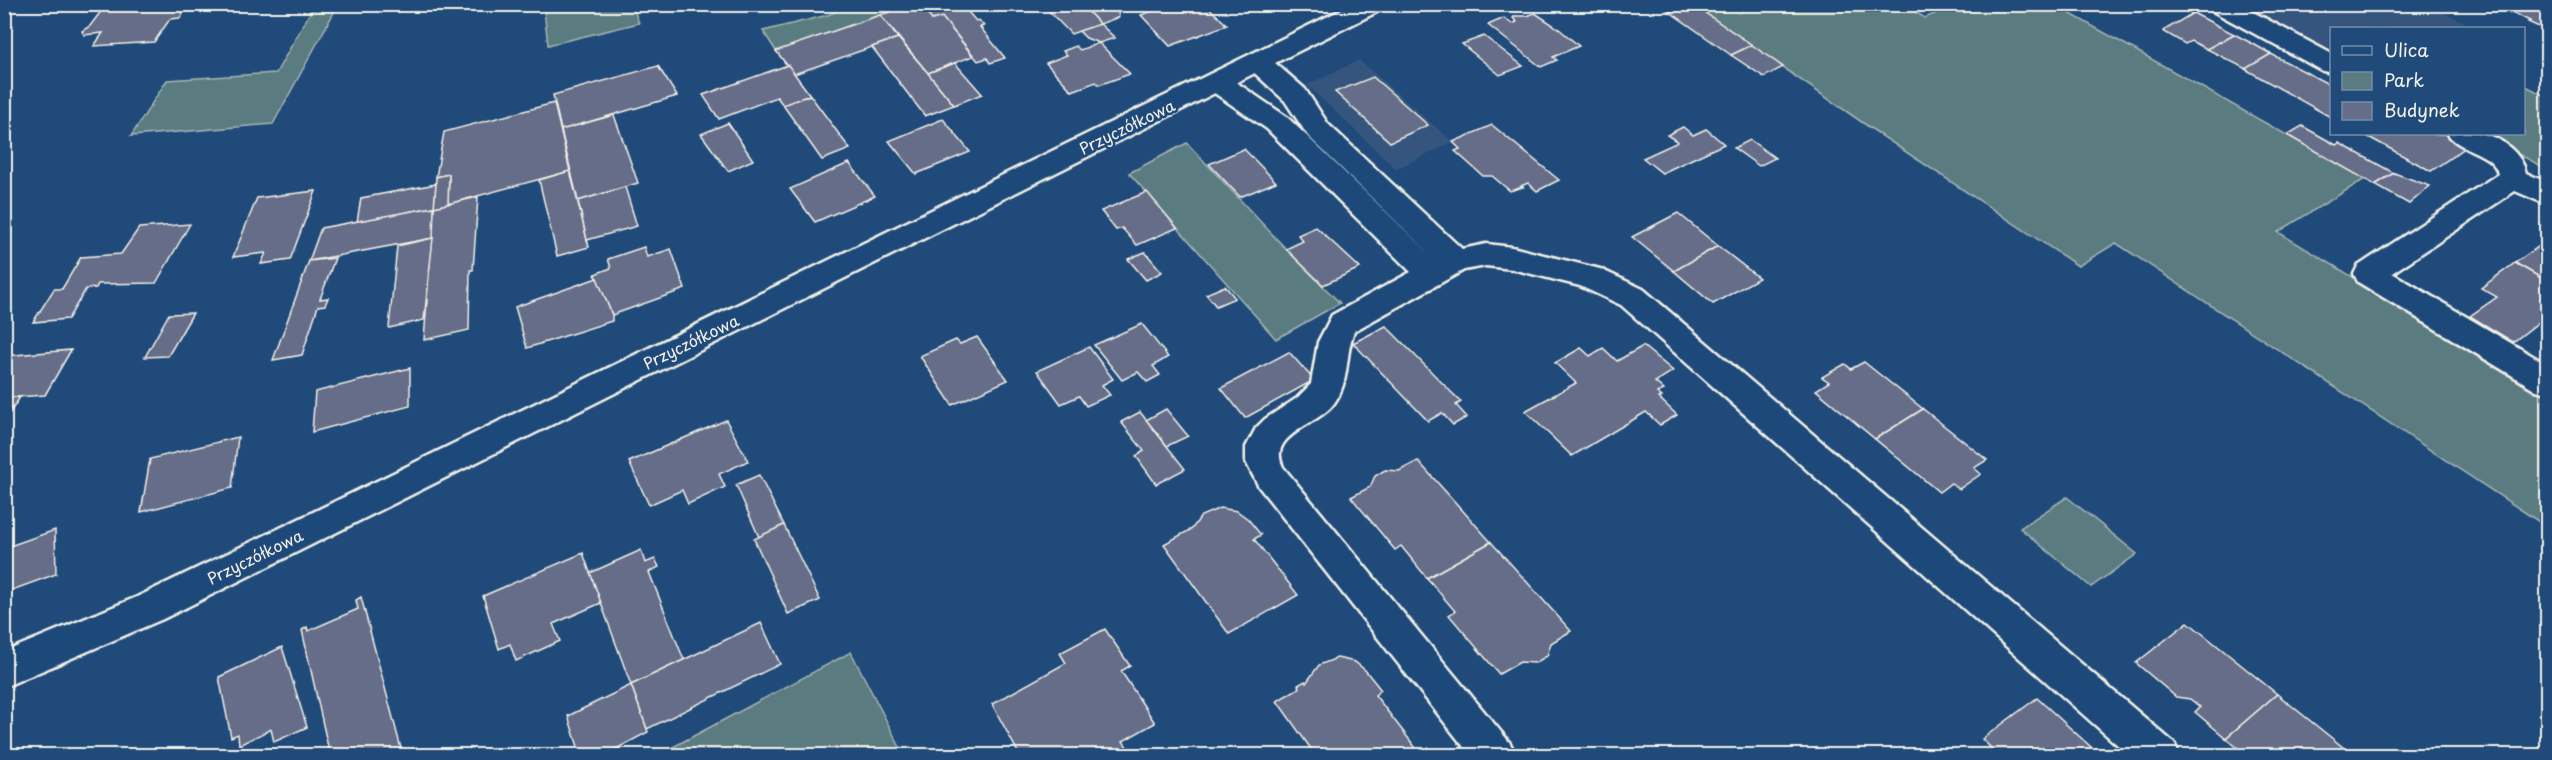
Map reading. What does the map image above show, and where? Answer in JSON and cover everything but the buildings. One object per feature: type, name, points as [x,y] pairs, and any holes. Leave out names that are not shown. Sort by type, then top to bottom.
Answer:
[{"type":"street","name":"Przyczółkowa","points":[[4,670],[150,608],[1374,4]]},
{"type":"street","points":[[2218,4],[2330,64]]},
{"type":"street","points":[[1258,62],[1295,94],[1318,130],[1444,267]]},
{"type":"street","points":[[1217,82],[1277,123],[1444,267]]},
{"type":"street","points":[[2464,135],[2498,153],[2510,163],[2513,178]]},
{"type":"street","points":[[2513,178],[2547,195]]},
{"type":"street","points":[[2513,178],[2369,274],[2547,381]]},
{"type":"street","points":[[1496,756],[1271,477],[1263,460],[1264,448],[1272,431],[1313,405],[1325,390],[1334,337],[1343,323],[1444,267],[1486,255],[1512,258],[1588,277],[1632,297],[2160,756]]},
{"type":"shaded area","points":[[2232,5],[2427,5],[2475,27],[2330,27],[2330,55]]},
{"type":"shaded area","points":[[1359,60],[1453,142],[1396,169],[1307,85]]},
{"type":"green space","points":[[315,4],[338,5],[273,124],[131,136],[167,80],[276,73]]},
{"type":"green space","points":[[578,4],[632,5],[639,23],[548,45],[544,10]]},
{"type":"green space","points":[[904,4],[906,7],[776,51],[763,31],[828,15],[848,5]]},
{"type":"green space","points":[[1758,4],[1904,5],[1925,18],[1955,5],[2055,5],[2365,179],[2278,232],[2547,394],[2547,527],[2116,243],[2078,266],[1882,136],[1692,5],[1727,5],[1739,13]]},
{"type":"green space","points":[[2525,86],[2547,97],[2547,169],[2482,135],[2525,135]]},
{"type":"green space","points":[[1187,143],[1340,303],[1276,339],[1129,173]]},
{"type":"green space","points":[[2067,497],[2137,554],[2091,587],[2020,528]]},
{"type":"green space","points":[[851,652],[904,755],[803,755],[800,749],[786,756],[658,755]]}]
